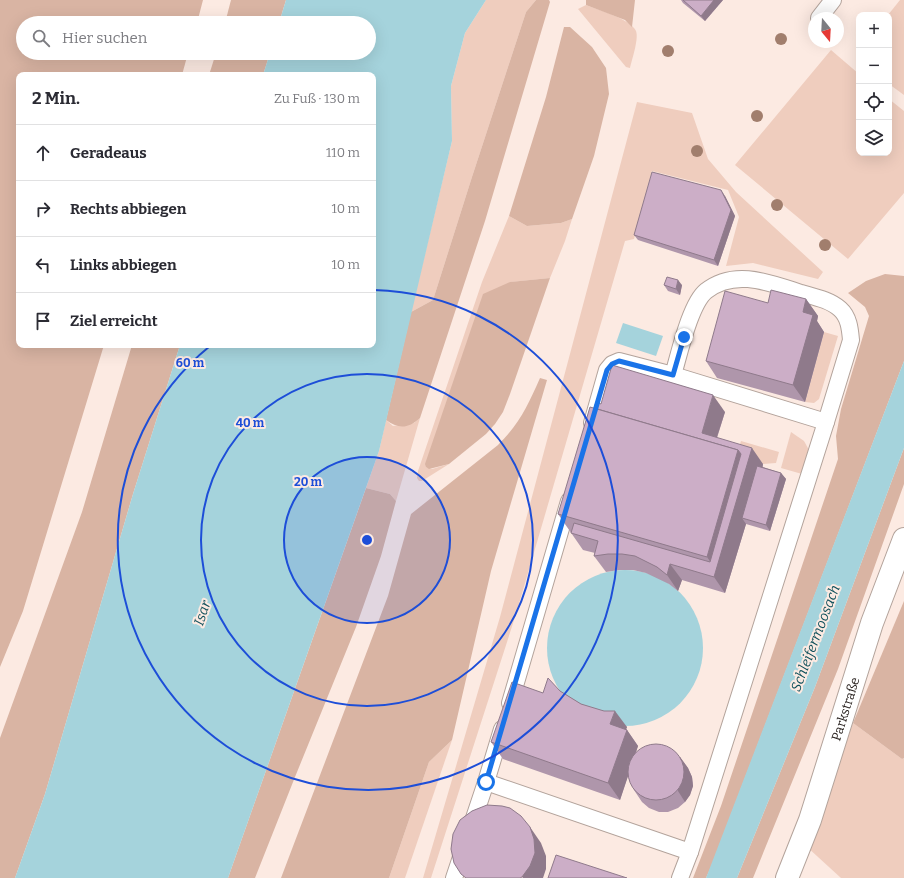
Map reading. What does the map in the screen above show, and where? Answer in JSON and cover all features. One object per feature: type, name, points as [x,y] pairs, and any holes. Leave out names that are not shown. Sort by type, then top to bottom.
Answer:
[{"type":"street","name":"Parkstraße","points":[[787,878],[810,820],[872,624],[904,539]]},
{"type":"lane","points":[[823,12],[832,0]]},
{"type":"lane","points":[[673,375],[696,303],[704,292],[714,285],[726,280],[760,280],[831,302],[847,317],[851,340],[690,852],[680,878]]},
{"type":"lane","points":[[587,439],[607,370],[612,364],[619,361],[673,375],[826,422]]},
{"type":"lane","points":[[454,878],[486,782],[574,484]]},
{"type":"lane","points":[[486,782],[690,852]]},
{"type":"shaded area","points":[[0,0],[203,0],[199,16],[16,16],[16,60],[186,60],[183,72],[16,72],[16,348],[103,348],[23,611],[0,667]]},
{"type":"shaded area","points":[[231,0],[286,0],[281,16],[227,16]]},
{"type":"shaded area","points":[[486,0],[536,0],[526,12],[433,300],[411,312],[452,141],[451,86],[465,33]]},
{"type":"shaded area","points":[[536,0],[549,0],[550,2],[485,221],[420,418],[416,422],[407,426],[395,425],[386,420],[411,312],[433,300],[526,12]]},
{"type":"shaded area","points":[[586,0],[635,0],[632,27],[625,20],[586,5]]},
{"type":"shaded area","points":[[900,0],[904,0],[904,95],[892,86],[892,12],[890,12]]},
{"type":"shaded area","points":[[586,5],[621,19],[633,27],[636,31],[636,44],[630,68],[626,67],[578,9]]},
{"type":"shaded area","points":[[564,27],[570,27],[592,47],[606,68],[609,94],[594,156],[572,219],[561,223],[527,226],[509,216],[546,97]]},
{"type":"shaded area","points":[[831,50],[856,71],[856,156],[892,156],[892,101],[904,111],[904,193],[848,259],[735,165]]},
{"type":"shaded area","points":[[214,60],[268,60],[264,72],[210,72]]},
{"type":"shaded area","points":[[637,102],[692,113],[708,159],[736,192],[823,272],[818,279],[753,263],[726,266],[739,217],[728,190],[652,171],[634,239],[625,241],[516,614],[431,878],[423,878],[500,617]]},
{"type":"shaded area","points":[[509,216],[527,226],[561,223],[572,219],[550,278],[511,282],[426,467],[432,469],[449,464],[422,481],[419,481],[417,478],[418,471],[482,282]]},
{"type":"shaded area","points":[[885,274],[904,276],[904,361],[711,867],[706,878],[693,878],[721,806],[838,459],[836,436],[841,409],[869,316],[865,307],[848,293],[866,281]]},
{"type":"shaded area","points":[[550,278],[503,412],[486,434],[449,464],[429,469],[425,464],[483,294],[510,282]]},
{"type":"shaded area","points":[[824,332],[838,336],[819,399],[814,403],[805,402]]},
{"type":"shaded area","points":[[131,348],[179,348],[133,494],[45,794],[15,878],[0,878],[0,738],[82,512]]},
{"type":"shaded area","points":[[540,378],[547,380],[491,571],[452,740],[429,762],[389,878],[281,878],[388,596],[411,514],[506,437],[523,413]]},
{"type":"shaded area","points":[[420,418],[396,501],[390,494],[366,488],[379,451],[386,420],[393,426],[414,423]]},
{"type":"shaded area","points":[[791,432],[804,441],[809,450],[802,474],[781,468]]},
{"type":"shaded area","points":[[741,441],[779,452],[776,463],[763,464],[736,456]]},
{"type":"shaded area","points":[[904,448],[904,484],[838,669],[753,878],[737,878],[815,687]]},
{"type":"shaded area","points":[[366,488],[390,494],[396,501],[381,556],[356,627],[255,878],[228,878]]},
{"type":"shaded area","points":[[904,601],[904,758],[902,759],[853,723]]},
{"type":"shaded area","points":[[853,723],[902,759],[904,758],[904,878],[841,878],[806,846]]},
{"type":"shaded area","points":[[452,740],[405,878],[389,878],[429,762]]},
{"type":"water","name":"Isar","points":[[286,0],[486,0],[465,33],[451,86],[452,141],[379,451],[228,878],[15,878],[45,794],[133,494],[179,348],[376,348],[376,72],[264,72],[268,60],[376,60],[376,16],[281,16]]},
{"type":"water","points":[[623,323],[663,336],[656,356],[616,343]]},
{"type":"water","name":"Schleifermoosach","points":[[904,361],[904,448],[815,687],[737,878],[706,878]]},
{"type":"water","points":[[625,570],[655,576],[668,583],[680,593],[690,605],[697,618],[703,648],[697,678],[690,691],[680,703],[668,713],[655,720],[625,726],[595,720],[582,713],[570,703],[560,691],[553,678],[547,648],[553,618],[560,605],[570,593],[582,583],[595,576]]},
{"type":"building","points":[[683,0],[714,0],[701,16]]},
{"type":"building","points":[[652,172],[721,190],[731,210],[714,260],[634,235]]},
{"type":"building","points":[[667,277],[678,280],[676,289],[664,285]]},
{"type":"building","points":[[771,290],[806,299],[803,312],[813,315],[793,385],[706,361],[725,291],[768,303]]},
{"type":"building","points":[[612,365],[713,395],[702,433],[752,448],[714,577],[670,564],[667,575],[657,567],[635,556],[608,554],[594,556],[598,541],[571,533],[574,523],[710,562],[741,454],[738,450],[594,408],[596,402],[601,404]]},
{"type":"building","points":[[590,407],[738,450],[707,557],[558,514]]},
{"type":"building","points":[[757,466],[781,473],[766,525],[742,518]]},
{"type":"building","points":[[548,678],[560,691],[581,704],[604,711],[615,711],[610,724],[627,730],[608,783],[491,742],[512,682],[543,693]]},
{"type":"building","points":[[650,744],[662,744],[672,748],[680,756],[684,766],[684,778],[680,788],[672,796],[662,800],[650,800],[640,796],[632,788],[628,778],[628,766],[632,756],[640,748]]},
{"type":"building","points":[[487,805],[510,808],[521,816],[530,827],[534,839],[535,853],[530,866],[520,878],[466,878],[461,874],[454,863],[451,849],[453,834],[460,820],[472,811]]},
{"type":"building","points":[[556,855],[627,878],[548,878]]},
{"type":"route","points":[[486,782],[607,370],[612,364],[619,361],[673,375],[684,337]]}]
